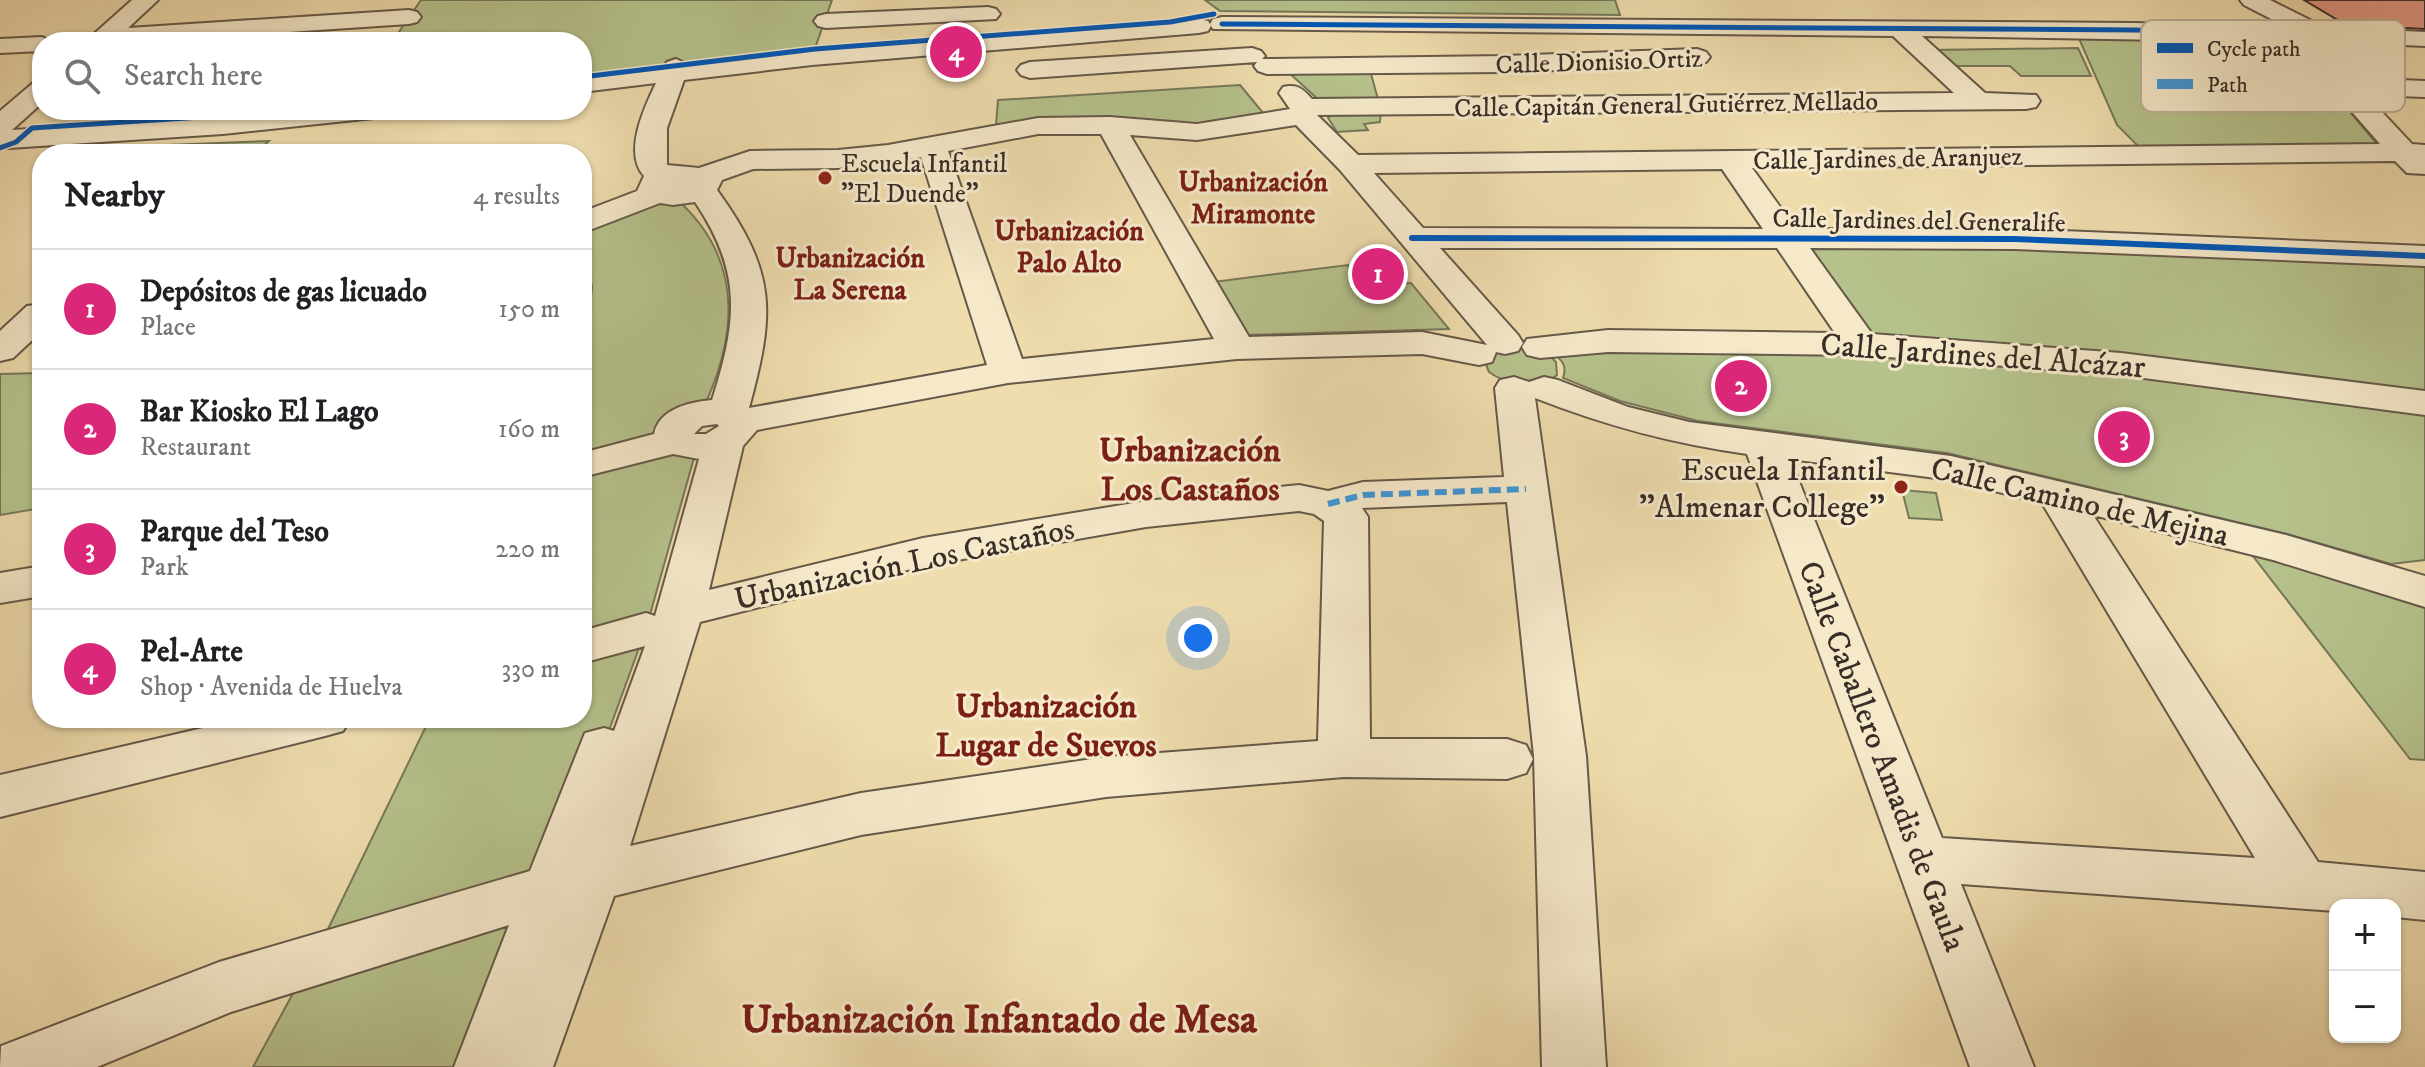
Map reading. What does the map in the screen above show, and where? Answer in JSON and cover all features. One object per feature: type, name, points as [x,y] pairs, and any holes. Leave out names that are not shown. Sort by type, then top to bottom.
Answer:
[{"type":"street","points":[[105,32],[146,0]]},
{"type":"street","points":[[2235,0],[2276,20]]},
{"type":"street","points":[[2252,0],[2283,20]]},
{"type":"street","points":[[182,32],[415,8]]},
{"type":"street","points":[[399,32],[415,8]]},
{"type":"street","points":[[675,70],[776,73],[813,54],[829,10],[1000,23],[1199,15],[1629,16],[2141,25]]},
{"type":"street","name":"Calle Camino de Mejina","points":[[1199,15],[1260,61],[1524,366],[1614,415],[1689,434],[1951,468],[2286,549],[2425,592]]},
{"type":"street","points":[[1629,16],[1899,28],[2141,30]]},
{"type":"street","points":[[1629,16],[1649,57],[1702,129]]},
{"type":"street","points":[[592,80],[813,54],[1000,23]]},
{"type":"street","name":"Calle Dionisio Ortiz","points":[[1000,23],[1009,71],[1260,61],[1532,63],[1727,57]]},
{"type":"street","points":[[1899,28],[1978,101]]},
{"type":"street","points":[[2405,38],[2425,39]]},
{"type":"street","points":[[0,46],[32,44]]},
{"type":"street","points":[[1899,58],[1931,58]]},
{"type":"street","points":[[521,1067],[572,882],[663,621],[710,430],[727,344],[728,282],[706,229],[680,187],[653,169],[649,147],[653,117],[675,70]]},
{"type":"street","points":[[2405,88],[2425,89]]},
{"type":"street","name":"Calle Capitán General Gutiérrez Mellado","points":[[1304,112],[1682,103],[2026,101]]},
{"type":"street","points":[[4,134],[32,102]]},
{"type":"street","points":[[592,219],[750,160],[838,159],[932,147],[1021,128],[1067,124],[1197,132],[1304,112]]},
{"type":"street","points":[[2380,112],[2418,152],[2425,176]]},
{"type":"street","points":[[4,134],[215,120]]},
{"type":"street","points":[[1110,125],[1237,348]]},
{"type":"street","points":[[932,147],[1008,372]]},
{"type":"street","name":"Calle Jardines de Aranjuez","points":[[1350,164],[2418,152]]},
{"type":"street","points":[[1730,159],[1861,344]]},
{"type":"street","name":"Calle Jardines del Generalife","points":[[1412,238],[2014,239],[2425,256]]},
{"type":"street","points":[[0,314],[32,314]]},
{"type":"street","points":[[0,350],[32,322]]},
{"type":"street","name":"Calle Jardines del Alcázar","points":[[1524,366],[1608,341],[1861,344],[2121,364],[2425,403]]},
{"type":"street","points":[[592,462],[710,430],[1008,372],[1237,348],[1422,343],[1524,366],[1526,489],[1560,756],[1574,1067]]},
{"type":"street","name":"Calle Camino de Mejina","points":[[1524,366],[1620,401],[1698,421],[1959,456],[2287,534],[2425,575]]},
{"type":"street","name":"Calle Caballero Amadis de Gaula","points":[[1764,444],[2002,1067]]},
{"type":"street","points":[[1328,504],[1363,495],[1526,489]]},
{"type":"street","points":[[2058,494],[2301,884]]},
{"type":"street","name":"Urbanización Los Castaños","points":[[592,644],[663,621],[923,552],[1146,514],[1299,498],[1328,504]]},
{"type":"street","points":[[1328,504],[1346,517],[1344,758]]},
{"type":"street","points":[[0,588],[32,583]]},
{"type":"street","points":[[0,796],[283,728]]},
{"type":"street","points":[[24,1067],[219,989],[572,882],[861,814],[1106,777],[1344,758],[1507,759]]},
{"type":"street","points":[[1922,859],[2301,884],[2425,896]]},
{"type":"street","points":[[486,1067],[572,882]]},
{"type":"green space","points":[[421,0],[832,0],[814,51],[592,78],[592,32],[399,32]]},
{"type":"green space","points":[[1205,0],[1615,0],[1620,15],[1220,11]]},
{"type":"green space","points":[[2077,34],[2141,35],[2141,112],[2350,112],[2378,145],[2140,148],[2117,125]]},
{"type":"green space","points":[[2078,48],[2091,76],[2021,76],[2010,66],[1949,66],[1931,50]]},
{"type":"green space","points":[[1370,70],[1379,103],[1321,102],[1287,71]]},
{"type":"green space","points":[[1240,85],[1264,114],[1193,125],[1024,122],[996,125],[998,100]]},
{"type":"green space","points":[[1381,110],[1380,122],[1364,124],[1368,130],[1337,132],[1328,118],[1334,112]]},
{"type":"green space","points":[[269,141],[266,144],[193,144]]},
{"type":"green space","points":[[673,196],[696,219],[713,244],[723,270],[728,298],[728,326],[714,384],[701,413],[683,420],[697,447],[646,629],[486,1067],[253,1067],[329,927],[425,728],[592,728],[592,220]]},
{"type":"green space","points":[[1806,245],[2112,250],[2425,263],[2425,396],[1871,339]]},
{"type":"green space","points":[[1348,265],[1357,288],[1411,283],[1449,329],[1244,335],[1213,282]]},
{"type":"green space","points":[[1737,340],[2425,403],[2425,560],[2391,564],[2287,534],[1947,453],[1698,421],[1620,401],[1563,378],[1563,364],[1553,353]]},
{"type":"green space","points":[[1516,347],[1550,356],[1556,362],[1557,375],[1542,383],[1523,384],[1504,380],[1489,372],[1484,360],[1495,350]]},
{"type":"green space","points":[[32,373],[32,510],[0,515],[0,374]]},
{"type":"green space","points":[[1902,490],[1936,493],[1942,520],[1909,518]]},
{"type":"green space","points":[[2239,538],[2425,592],[2425,760],[2410,759]]},
{"type":"building","points":[[2304,0],[2425,0],[2425,29],[2405,28],[2405,20],[2338,20]]},
{"type":"marked path","points":[[1328,504],[1363,495],[1526,489]]},
{"type":"cycle path","points":[[592,76],[815,49],[1170,22],[1214,14]]},
{"type":"cycle path","points":[[1222,24],[2141,30]]},
{"type":"cycle path","points":[[0,148],[16,142],[32,128],[156,120]]},
{"type":"cycle path","points":[[1412,238],[2014,239],[2425,256]]},
{"type":"place","name":"Pel-Arte","points":[[956,52]]},
{"type":"place","name":"Escuela Infantil \"El Duende\"","points":[[825,178]]},
{"type":"place","name":"Depósitos de gas licuado","points":[[1378,274]]},
{"type":"place","name":"Bar Kiosko El Lago","points":[[1741,386]]},
{"type":"place","name":"Parque del Teso","points":[[2124,437]]},
{"type":"place","name":"Escuela Infantil \"Almenar College\"","points":[[1901,487]]},
{"type":"district","name":"Urbanización Miramonte","points":[[1253,197]]},
{"type":"district","name":"Urbanización Palo Alto","points":[[1069,246]]},
{"type":"district","name":"Urbanización La Serena","points":[[850,273]]},
{"type":"district","name":"Urbanización Los Castaños","points":[[1190,468]]},
{"type":"district","name":"Urbanización Lugar de Suevos","points":[[1046,724]]},
{"type":"district","name":"Urbanización Infantado de Mesa","points":[[999,1018]]}]
